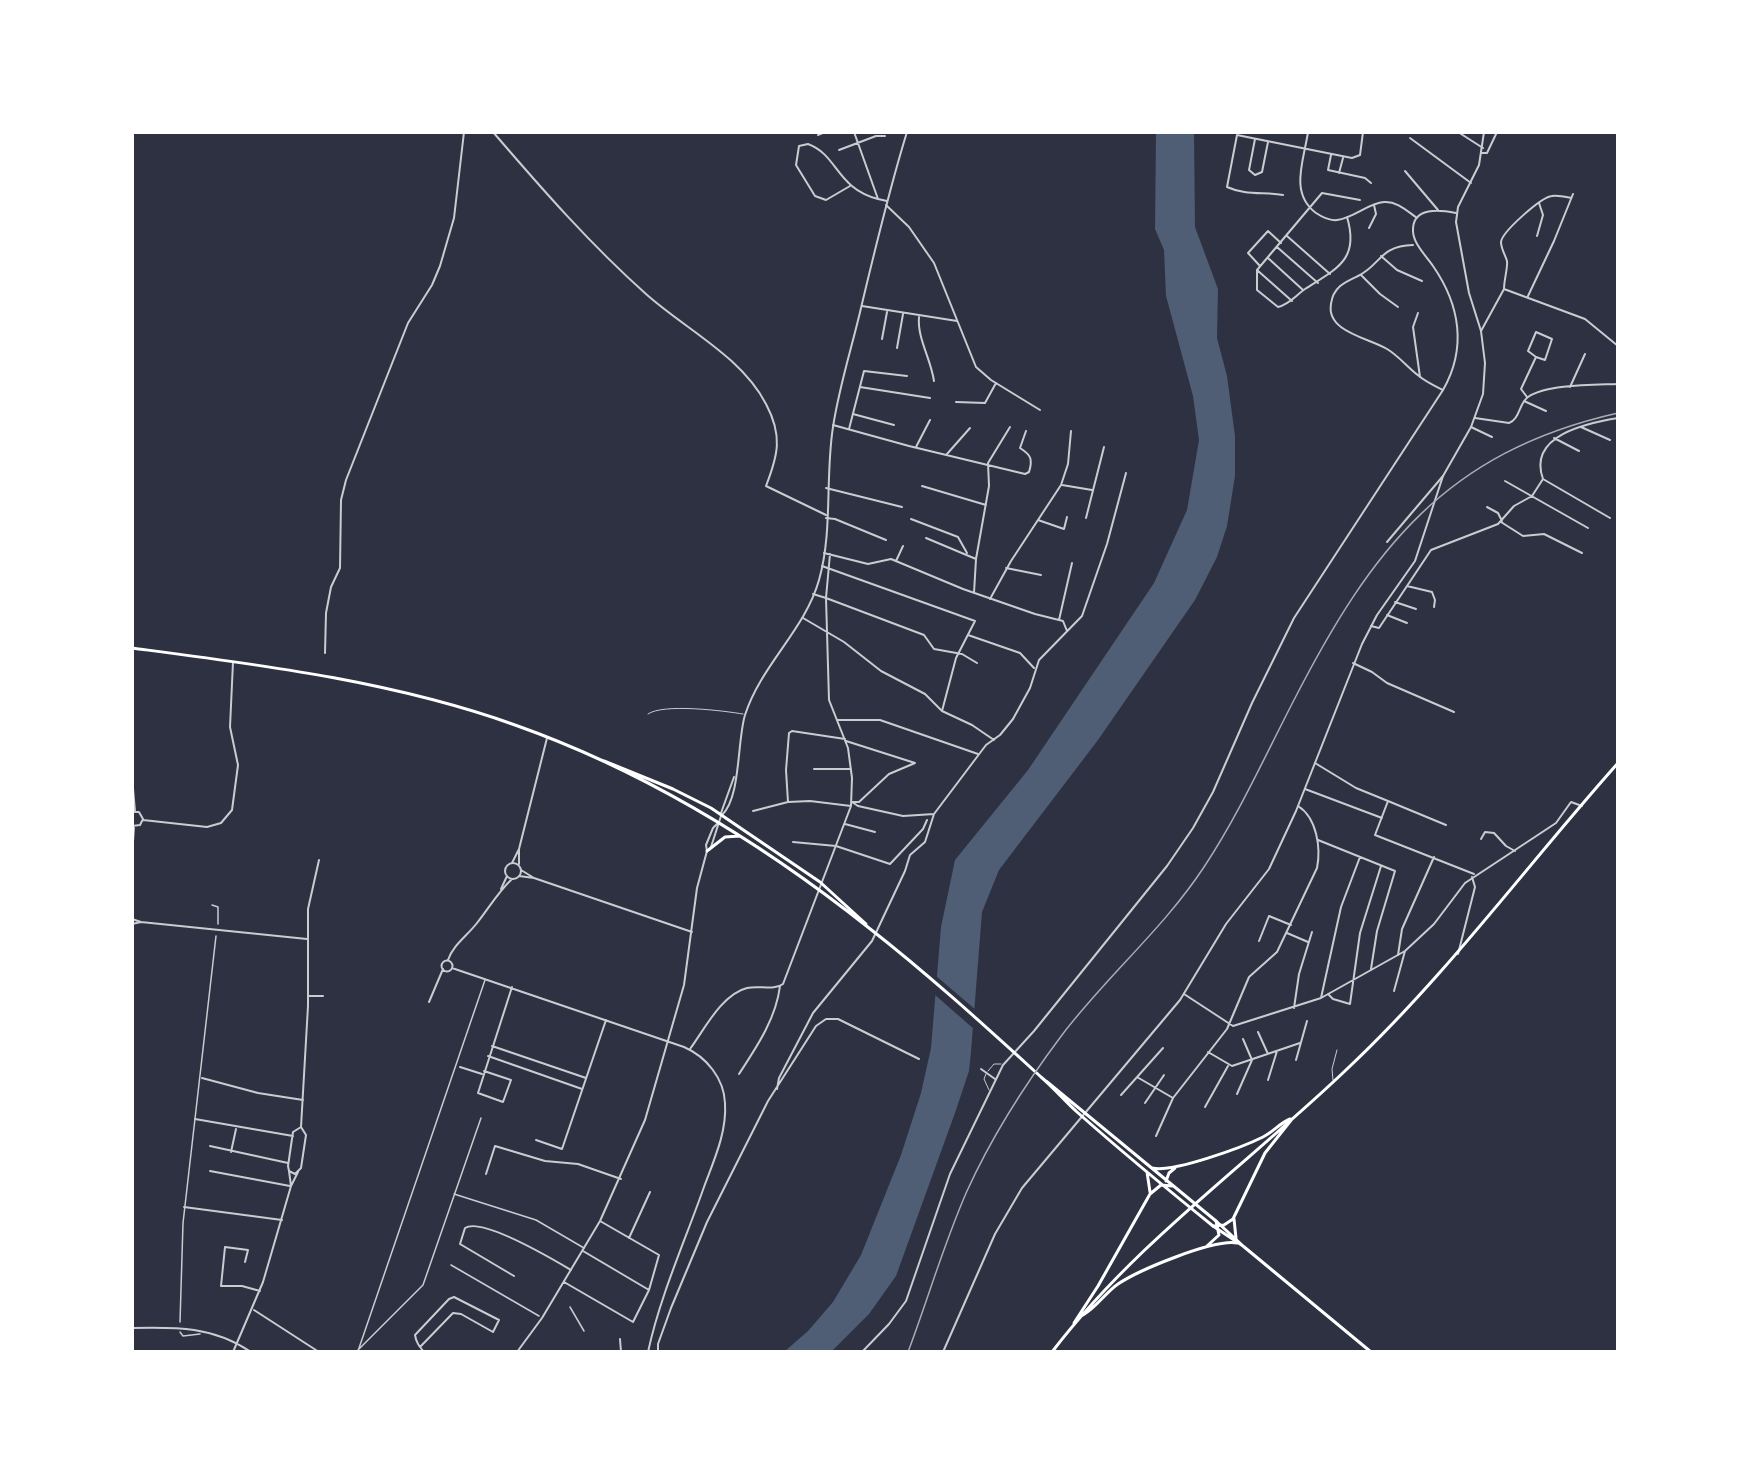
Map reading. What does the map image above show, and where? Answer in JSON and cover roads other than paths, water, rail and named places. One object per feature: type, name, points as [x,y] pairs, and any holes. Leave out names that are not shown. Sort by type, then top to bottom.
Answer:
[{"type":"main road","points":[[132,648],[346,680],[477,712],[547,738],[684,794],[820,882],[858,915],[867,926]]},
{"type":"main road","points":[[603,760],[742,836],[795,871],[867,926],[1044,1080],[1151,1168],[1170,1191],[1213,1226],[1236,1238],[1371,1352]]},
{"type":"main road","points":[[1082,1316],[1129,1265],[1333,1082],[1402,1014],[1458,954],[1617,765]]},
{"type":"main road","points":[[707,851],[725,837],[742,836]]},
{"type":"main road","points":[[1044,1080],[1077,1112],[1146,1171],[1173,1186],[1243,1246]]},
{"type":"main road","points":[[1151,1168],[1163,1169],[1251,1143],[1292,1119]]},
{"type":"main road","points":[[1207,1246],[1216,1238],[1220,1228],[1231,1221],[1265,1153],[1292,1119]]},
{"type":"main road","points":[[1073,1325],[1150,1194],[1165,1183],[1169,1173],[1179,1165]]},
{"type":"main road","points":[[1146,1171],[1150,1181],[1150,1194]]},
{"type":"main road","points":[[1235,1214],[1233,1226],[1236,1238]]},
{"type":"main road","points":[[1052,1352],[1082,1316],[1107,1292],[1129,1278],[1207,1246],[1224,1242],[1237,1243]]},
{"type":"street","points":[[325,653],[326,613],[331,587],[340,568],[341,500],[346,480],[408,323],[432,285],[440,266],[454,218],[464,132]]},
{"type":"street","points":[[493,132],[532,180],[598,250],[648,296],[731,362],[750,381],[765,402],[776,430],[778,457],[766,486],[826,517],[886,540]]},
{"type":"street","points":[[818,135],[825,132]]},
{"type":"street","points":[[854,132],[878,199]]},
{"type":"street","points":[[721,816],[727,810],[736,774],[745,715],[766,670],[802,617],[813,594],[822,566],[826,488],[833,425],[886,203],[907,132]]},
{"type":"street","points":[[1308,132],[1299,183],[1300,194],[1311,209],[1323,218],[1336,220],[1374,205],[1392,203],[1417,218]]},
{"type":"street","points":[[1282,195],[1261,192],[1255,194],[1227,187],[1238,135],[1352,158],[1360,155],[1363,132]]},
{"type":"street","points":[[1458,132],[1483,148]]},
{"type":"street","points":[[943,1352],[995,1234],[1009,1208],[1036,1170],[1184,994],[1226,924],[1269,869],[1305,789],[1353,663],[1371,626],[1412,568],[1443,476],[1471,428],[1483,394],[1485,373],[1481,331],[1466,281],[1457,236],[1456,213],[1471,183],[1482,153],[1484,132]]},
{"type":"street","points":[[1482,153],[1487,153],[1497,132]]},
{"type":"street","points":[[839,150],[876,136],[885,136]]},
{"type":"street","points":[[1410,138],[1471,183]]},
{"type":"street","points":[[1255,139],[1249,170],[1255,175],[1262,172],[1268,142]]},
{"type":"street","points":[[850,186],[826,200],[814,196],[796,165],[799,146],[808,144],[819,150],[850,186],[886,203],[909,226],[934,263],[973,362],[996,383],[1040,410]]},
{"type":"street","points":[[1332,155],[1328,170],[1365,178],[1371,183]]},
{"type":"street","points":[[1339,172],[1343,156]]},
{"type":"street","points":[[1405,171],[1438,210]]},
{"type":"street","points":[[1347,217],[1352,240],[1350,251],[1330,274],[1303,290],[1292,302],[1278,307],[1257,290],[1257,270],[1311,209],[1322,193],[1360,200]]},
{"type":"street","points":[[1481,331],[1504,289],[1503,275],[1507,263],[1502,239],[1506,231],[1539,203],[1552,196],[1572,196],[1528,296]]},
{"type":"street","points":[[1537,236],[1543,215],[1539,203]]},
{"type":"street","points":[[1369,228],[1376,214],[1374,205]]},
{"type":"street","points":[[862,1352],[882,1333],[906,1301],[950,1174],[1003,1065],[1034,1031],[1167,866],[1193,828],[1213,792],[1252,703],[1294,618],[1443,390],[1456,357],[1459,339],[1458,320],[1446,285],[1414,236],[1414,224],[1417,218],[1428,211],[1456,213]]},
{"type":"street","points":[[1260,266],[1248,253],[1263,235],[1268,231],[1281,243]]},
{"type":"street","points":[[1287,236],[1330,274]]},
{"type":"street","points":[[1413,245],[1397,247],[1381,256],[1361,275],[1344,282],[1334,293],[1330,306],[1334,321],[1350,332],[1388,349],[1420,377],[1443,390]]},
{"type":"street","points":[[1277,247],[1318,283]]},
{"type":"street","points":[[1381,256],[1397,270],[1422,281]]},
{"type":"street","points":[[1268,258],[1303,290]]},
{"type":"street","points":[[1257,270],[1292,302]]},
{"type":"street","points":[[1361,275],[1380,294],[1398,307]]},
{"type":"street","points":[[1504,289],[1585,319],[1618,346]]},
{"type":"street","points":[[862,306],[887,312],[957,321]]},
{"type":"street","points":[[882,339],[887,312]]},
{"type":"street","points":[[1418,313],[1413,327],[1420,377]]},
{"type":"street","points":[[897,348],[903,314]]},
{"type":"street","points":[[919,316],[918,330],[932,363],[934,381]]},
{"type":"street","points":[[1536,332],[1552,339],[1545,360],[1536,357],[1528,351],[1536,332]]},
{"type":"street","points":[[1570,387],[1585,354]]},
{"type":"street","points":[[1527,397],[1521,389],[1536,357]]},
{"type":"street","points":[[849,429],[863,373],[867,370],[907,376]]},
{"type":"street","points":[[956,402],[985,403],[996,383]]},
{"type":"street","points":[[1475,418],[1509,423],[1513,421],[1527,397],[1570,387],[1617,384]]},
{"type":"street","points":[[860,387],[930,398]]},
{"type":"street","points":[[1524,401],[1546,411]]},
{"type":"street","points":[[853,414],[894,424]]},
{"type":"street","points":[[1371,626],[1379,628],[1382,626],[1395,602],[1431,550],[1438,545],[1501,521],[1514,506],[1532,496],[1544,479],[1542,464],[1548,444],[1554,438],[1581,427],[1618,418]]},
{"type":"street","points":[[916,447],[930,420]]},
{"type":"street","points":[[833,425],[1025,474],[1029,472],[1031,455],[1020,448],[1026,430]]},
{"type":"street","points":[[974,593],[976,559],[986,505],[988,463],[1010,427]]},
{"type":"street","points":[[1581,427],[1610,440]]},
{"type":"street","points":[[947,454],[969,428]]},
{"type":"street","points":[[1471,428],[1492,437]]},
{"type":"street","points":[[990,598],[1006,568],[1061,485],[1068,464],[1071,430]]},
{"type":"street","points":[[1554,438],[1579,451]]},
{"type":"street","points":[[1086,518],[1104,447]]},
{"type":"street","points":[[777,1089],[779,1078],[813,1013],[872,941],[905,871],[910,855],[925,842],[934,813],[979,754],[1008,727],[1026,697],[1039,660],[1082,615],[1088,603],[1126,473]]},
{"type":"street","points":[[1387,542],[1443,476]]},
{"type":"street","points":[[1544,479],[1610,518]]},
{"type":"street","points":[[1505,481],[1588,528]]},
{"type":"street","points":[[1061,485],[1092,490]]},
{"type":"street","points":[[922,486],[986,505]]},
{"type":"street","points":[[826,488],[902,507]]},
{"type":"street","points":[[1487,507],[1498,513],[1501,521],[1523,536],[1544,534],[1582,553]]},
{"type":"street","points":[[1038,520],[1064,529],[1067,517]]},
{"type":"street","points":[[911,519],[958,537],[968,554]]},
{"type":"street","points":[[926,538],[976,559]]},
{"type":"street","points":[[896,561],[903,546]]},
{"type":"street","points":[[824,553],[868,564],[886,559],[896,561],[974,593],[1059,620],[1066,624],[1066,631]]},
{"type":"street","points":[[739,1074],[762,1038],[778,998],[780,986],[795,957],[852,804],[852,768],[846,740],[829,700],[826,598],[830,554]]},
{"type":"street","points":[[1059,620],[1072,563]]},
{"type":"street","points":[[822,566],[975,621],[958,653],[947,686],[942,711]]},
{"type":"street","points":[[1006,568],[1041,575]]},
{"type":"street","points":[[1407,586],[1432,592],[1435,600],[1434,607]]},
{"type":"street","points":[[813,594],[924,635],[934,649],[958,653],[977,663]]},
{"type":"street","points":[[1395,602],[1416,609]]},
{"type":"street","points":[[1387,615],[1407,623]]},
{"type":"street","points":[[802,617],[881,671],[926,694],[942,711],[972,725],[994,740]]},
{"type":"street","points":[[968,636],[1020,653],[1035,668]]},
{"type":"street","points":[[143,820],[207,827],[221,823],[232,810],[238,765],[230,727],[233,662]]},
{"type":"street","points":[[1353,663],[1372,672],[1387,683],[1454,712]]},
{"type":"street","points":[[837,720],[880,720],[979,754]]},
{"type":"street","points":[[788,802],[786,759],[789,733],[792,731],[846,740],[915,763],[888,774],[859,802],[852,804]]},
{"type":"street","points":[[429,1002],[443,969],[443,962],[448,960],[451,950],[477,923],[501,889],[507,876],[506,868],[512,863],[519,849],[547,738]]},
{"type":"street","points":[[1314,763],[1356,788],[1446,825]]},
{"type":"street","points":[[814,769],[852,768]]},
{"type":"street","points":[[517,1352],[564,1282],[600,1221],[621,1179],[646,1116],[684,985],[697,888],[707,851],[706,844],[713,828],[719,822],[730,783],[736,774]]},
{"type":"street","points":[[132,777],[134,811],[141,814],[143,820]]},
{"type":"street","points":[[1305,789],[1382,818]]},
{"type":"street","points":[[753,811],[788,802],[810,801],[852,804],[892,814],[926,816],[934,813]]},
{"type":"street","points":[[1388,801],[1375,831],[1377,837],[1434,857],[1473,876]]},
{"type":"street","points":[[1229,1026],[1321,998],[1405,951],[1422,938],[1473,876],[1556,823],[1571,802],[1582,806]]},
{"type":"street","points":[[1156,1136],[1173,1098],[1229,1026],[1249,977],[1277,952],[1317,868],[1318,840],[1305,812],[1298,806]]},
{"type":"street","points":[[926,816],[929,827]]},
{"type":"street","points":[[132,855],[133,827],[140,825],[143,820]]},
{"type":"street","points":[[793,842],[836,846],[876,861],[892,863],[923,829],[927,820]]},
{"type":"street","points":[[845,824],[875,832]]},
{"type":"street","points":[[1480,839],[1485,832],[1494,832],[1506,846],[1515,851]]},
{"type":"street","points":[[1318,840],[1395,871],[1377,931],[1371,970]]},
{"type":"street","points":[[519,849],[521,870],[534,878]]},
{"type":"street","points":[[1321,998],[1341,907],[1360,857]]},
{"type":"street","points":[[1398,955],[1402,929],[1434,857]]},
{"type":"street","points":[[290,1186],[298,1173],[306,1135],[301,1127],[308,996],[307,939],[309,902],[319,860]]},
{"type":"street","points":[[512,863],[519,866]]},
{"type":"street","points":[[1328,994],[1333,999],[1350,1004],[1360,933],[1381,866]]},
{"type":"street","points":[[519,876],[521,870]]},
{"type":"street","points":[[507,876],[512,879]]},
{"type":"street","points":[[501,889],[519,876],[534,878],[692,932]]},
{"type":"street","points":[[1458,954],[1475,887],[1473,876]]},
{"type":"street","points":[[212,905],[218,907],[218,924]]},
{"type":"street","points":[[1259,941],[1269,916],[1291,926]]},
{"type":"street","points":[[132,919],[141,922],[307,939]]},
{"type":"street","points":[[132,924],[141,922]]},
{"type":"street","points":[[1294,1008],[1299,974],[1312,932]]},
{"type":"street","points":[[1287,933],[1308,942]]},
{"type":"street","points":[[180,1322],[184,1207],[216,936]]},
{"type":"street","points":[[1394,991],[1405,951]]},
{"type":"street","points":[[448,960],[452,963],[452,968]]},
{"type":"street","points":[[443,969],[448,971],[452,968],[512,987],[690,1049],[707,1062],[720,1081],[725,1103],[725,1124],[648,1352]]},
{"type":"street","points":[[357,1351],[485,979]]},
{"type":"street","points":[[690,1049],[721,1008],[735,994],[746,988],[780,986]]},
{"type":"street","points":[[460,1067],[484,1073],[511,1080],[503,1102],[478,1093],[484,1073],[488,1056],[512,987]]},
{"type":"street","points":[[1184,994],[1229,1026]]},
{"type":"street","points":[[308,996],[323,996]]},
{"type":"street","points":[[658,1352],[658,1344],[671,1308],[707,1222],[764,1110],[816,1026],[828,1019],[846,1022],[919,1059]]},
{"type":"street","points":[[536,1140],[562,1149],[606,1020]]},
{"type":"street","points":[[1296,1060],[1307,1021]]},
{"type":"street","points":[[1258,1032],[1268,1054]]},
{"type":"street","points":[[1237,1094],[1252,1060],[1243,1039]]},
{"type":"street","points":[[1205,1107],[1228,1066],[1300,1043]]},
{"type":"street","points":[[492,1046],[586,1078]]},
{"type":"street","points":[[1122,1095],[1163,1048]]},
{"type":"street","points":[[1268,1080],[1277,1051]]},
{"type":"street","points":[[1208,1052],[1228,1066]]},
{"type":"street","points":[[488,1056],[582,1089]]},
{"type":"street","points":[[981,1069],[995,1079]]},
{"type":"street","points":[[1145,1103],[1164,1075]]},
{"type":"street","points":[[1137,1077],[1173,1098]]},
{"type":"street","points":[[202,1078],[258,1093],[303,1100]]},
{"type":"street","points":[[357,1351],[423,1285],[481,1118]]},
{"type":"street","points":[[195,1119],[236,1128],[293,1136]]},
{"type":"street","points":[[233,1352],[260,1292],[282,1220],[290,1186],[288,1163],[294,1130],[301,1127]]},
{"type":"street","points":[[231,1152],[236,1128]]},
{"type":"street","points":[[210,1146],[288,1163]]},
{"type":"street","points":[[486,1174],[495,1146],[545,1161],[578,1164],[621,1179]]},
{"type":"street","points":[[210,1171],[290,1186]]},
{"type":"street","points":[[289,1171],[298,1173]]},
{"type":"street","points":[[629,1238],[650,1192]]},
{"type":"street","points":[[454,1194],[536,1220],[649,1290]]},
{"type":"street","points":[[184,1207],[282,1220]]},
{"type":"street","points":[[564,1282],[633,1322],[649,1290],[659,1255],[600,1221]]},
{"type":"street","points":[[514,1276],[460,1244],[465,1228],[475,1225],[515,1239],[571,1270]]},
{"type":"street","points":[[245,1262],[248,1250],[225,1247],[221,1286],[242,1286],[260,1292]]},
{"type":"street","points":[[451,1264],[539,1316]]},
{"type":"street","points":[[420,1347],[453,1313],[461,1314],[493,1332],[499,1320],[458,1298],[449,1299],[417,1331],[416,1341],[420,1347],[424,1352]]},
{"type":"street","points":[[570,1307],[584,1330]]},
{"type":"street","points":[[253,1310],[319,1352]]},
{"type":"street","points":[[132,1329],[201,1329],[238,1343],[251,1352]]},
{"type":"street","points":[[180,1332],[183,1336],[200,1334]]},
{"type":"street","points":[[620,1340],[621,1352]]},
{"type":"lane","points":[[648,714],[655,710],[684,710],[745,715]]},
{"type":"lane","points":[[1333,1082],[1332,1069],[1337,1050]]},
{"type":"lane","points":[[989,1090],[984,1079],[987,1072],[994,1064],[1003,1065]]},
{"type":"water","points":[[1156,132],[1194,132],[1195,227],[1218,289],[1217,338],[1227,376],[1235,436],[1235,476],[1227,526],[1217,557],[1195,600],[1098,740],[999,870],[982,912],[969,1071],[896,1276],[869,1314],[831,1352],[784,1352],[808,1331],[833,1302],[861,1255],[901,1155],[921,1093],[931,1048],[941,927],[955,860],[1028,770],[1154,583],[1187,510],[1199,440],[1193,396],[1166,296],[1164,250],[1155,229]]},
{"type":"railway","points":[[908,1352],[943,1251],[967,1191],[999,1130],[1035,1072],[1062,1035],[1171,911],[1204,867],[1240,806],[1323,646],[1353,597],[1385,554],[1420,515],[1460,481],[1505,453],[1558,430],[1618,413]]}]
